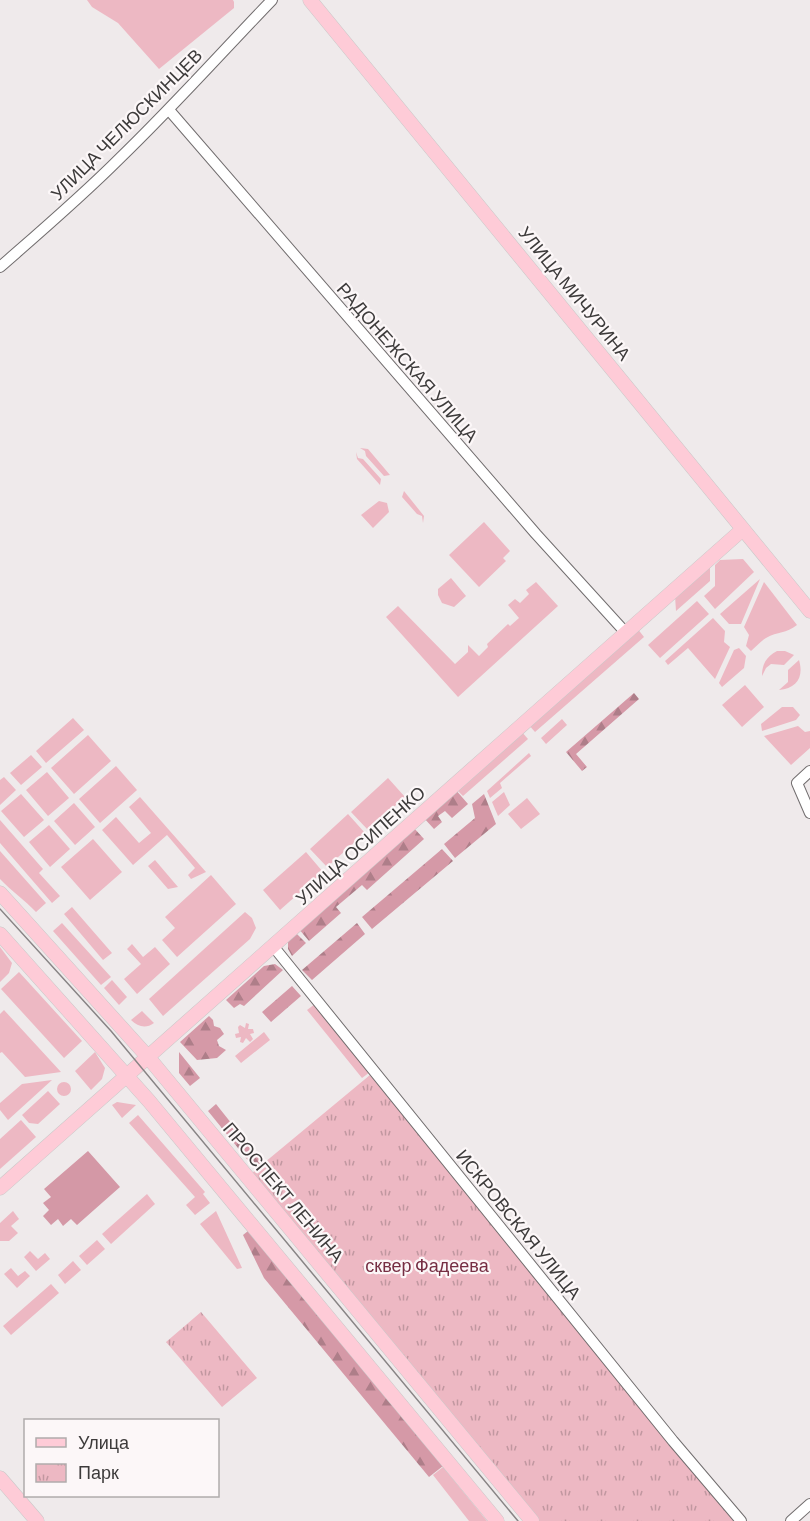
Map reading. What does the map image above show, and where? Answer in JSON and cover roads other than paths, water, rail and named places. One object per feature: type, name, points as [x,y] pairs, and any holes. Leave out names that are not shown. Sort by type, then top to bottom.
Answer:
[{"type":"main road","name":"УЛИЦА МИЧУРИНА","points":[[310,0],[810,611]]},
{"type":"main road","name":"УЛИЦА ОСИПЕНКО","points":[[0,1188],[743,529]]},
{"type":"main road","name":"ПРОСПЕКТ ЛЕНИНА","points":[[0,893],[148,1057],[532,1521]]},
{"type":"main road","points":[[0,934],[98,1042],[231,1199],[497,1521]]},
{"type":"main road","points":[[0,1478],[37,1521]]},
{"type":"street","name":"УЛИЦА ЧЕЛЮСКИНЦЕВ","points":[[0,267],[112,166],[169,110],[272,0]]},
{"type":"street","name":"РАДОНЕЖСКАЯ УЛИЦА","points":[[169,110],[536,534],[626,633]]},
{"type":"street","points":[[810,771],[797,783],[810,813]]},
{"type":"street","name":"ИСКРОВСКАЯ УЛИЦА","points":[[273,946],[673,1441],[741,1521]]},
{"type":"street","points":[[792,1521],[810,1504]]},
{"type":"tram line","points":[[0,909],[111,1031],[518,1521]]},
{"type":"park label","name":"сквер Фадеева","points":[[427,1265]]}]
